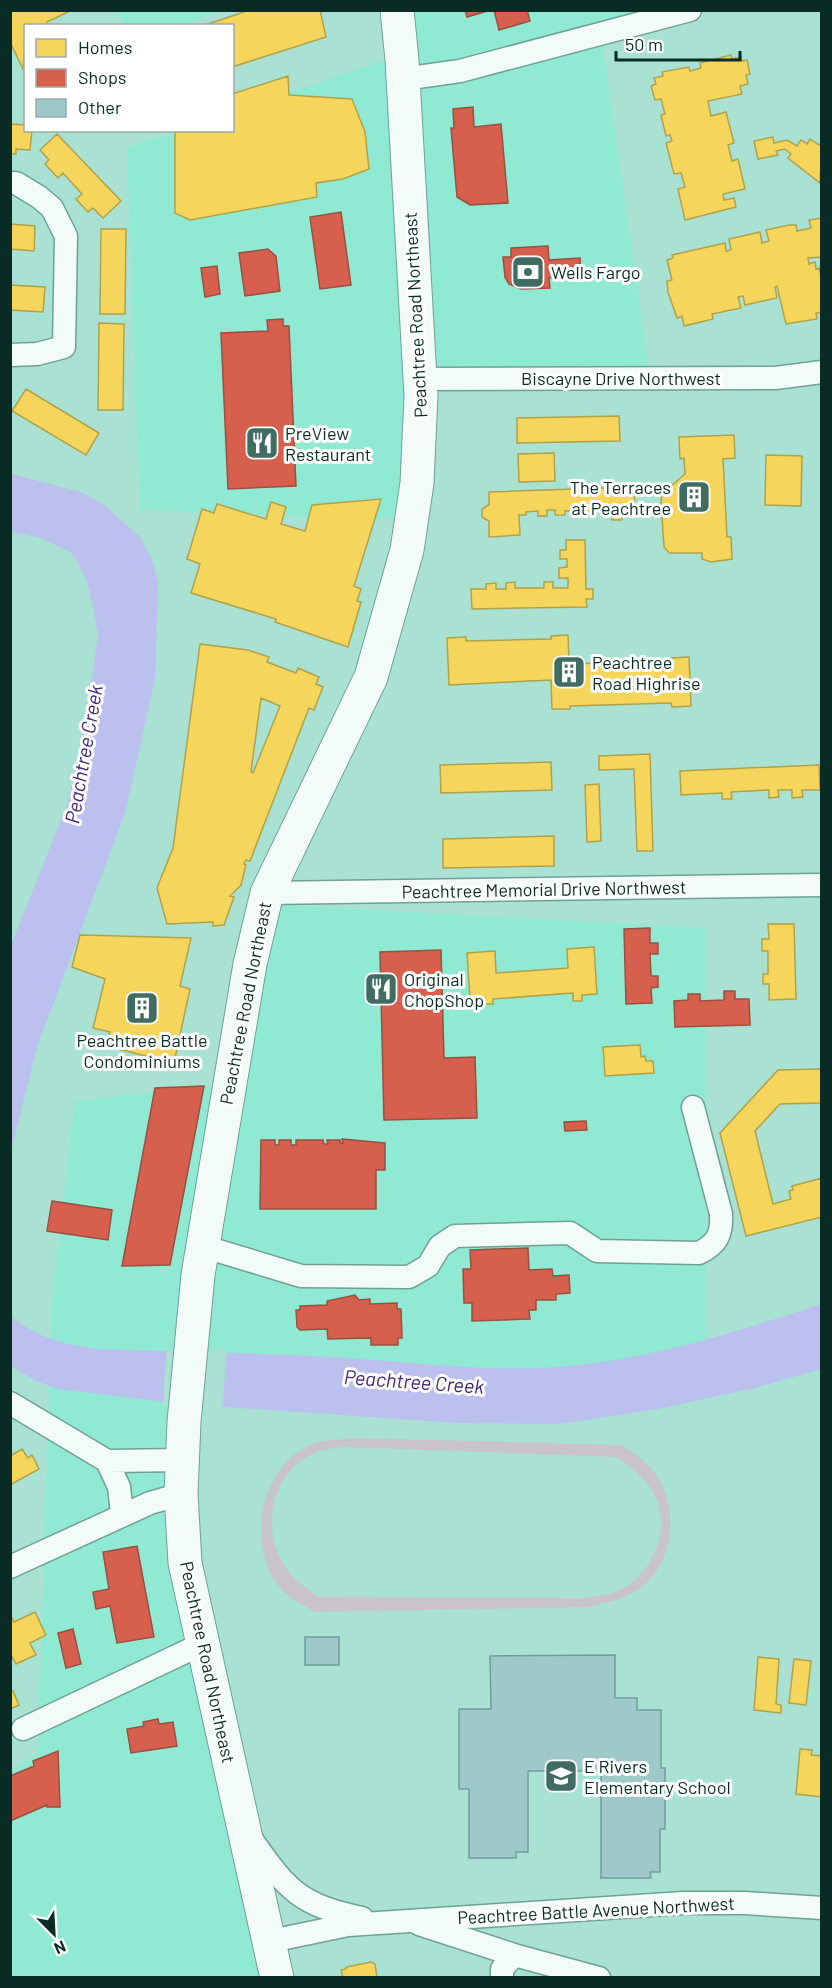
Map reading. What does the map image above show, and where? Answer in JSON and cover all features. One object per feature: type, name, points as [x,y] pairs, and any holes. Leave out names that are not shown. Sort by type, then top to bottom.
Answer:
[{"type":"highway","name":"Peachtree Road Northeast","points":[[277,1977],[271,1941],[185,1563],[181,1494],[184,1422],[200,1261],[250,964],[267,893],[371,677],[389,621],[407,550],[417,483],[420,379],[397,10]]},
{"type":"street","points":[[403,79],[460,71],[690,10]]},
{"type":"street","points":[[10,183],[16,183],[52,208],[66,236],[64,347],[37,354],[10,355]]},
{"type":"street","name":"Biscayne Drive Northwest","points":[[420,379],[775,378],[822,372]]},
{"type":"street","name":"Peachtree Memorial Drive Northwest","points":[[267,893],[822,885]]},
{"type":"street","points":[[200,1261],[301,1276],[410,1277],[428,1266],[440,1246],[455,1236],[570,1233],[597,1251],[699,1253],[713,1246],[722,1231],[721,1214],[693,1107]]},
{"type":"street","points":[[10,1403],[107,1461],[183,1460]]},
{"type":"street","points":[[107,1461],[118,1487],[122,1514]]},
{"type":"street","points":[[10,1567],[122,1514],[181,1494]]},
{"type":"street","points":[[23,1729],[204,1643]]},
{"type":"street","name":"Peachtree Battle Avenue Northwest","points":[[246,1833],[280,1880],[307,1901],[333,1912],[381,1922]]},
{"type":"street","name":"Peachtree Battle Avenue Northwest","points":[[271,1941],[348,1925],[406,1920],[691,1903],[822,1908]]},
{"type":"street","name":"Peachtree Battle Avenue Northwest","points":[[406,1920],[514,1955],[600,1977]]},
{"type":"street","points":[[502,1977],[502,1970],[514,1955]]},
{"type":"shaded area","points":[[115,11],[219,11],[187,24],[122,24],[122,18]]},
{"type":"shaded area","points":[[397,11],[701,11],[602,41],[650,377],[424,393],[414,518],[332,518],[140,509],[127,148],[174,132],[234,132],[234,112],[401,54]]},
{"type":"shaded area","points":[[278,905],[706,928],[706,1382],[196,1360],[187,1447],[216,1672],[282,1977],[11,1977],[10,1772],[38,1753],[52,1305],[75,1101],[237,1083]]},
{"type":"shaded area","points":[[356,1438],[621,1445],[647,1464],[665,1491],[670,1524],[669,1541],[664,1557],[656,1572],[638,1589],[617,1600],[586,1607],[315,1612],[285,1593],[270,1571],[263,1551],[261,1529],[264,1507],[270,1487],[281,1468],[296,1453],[319,1442]],"holes":[[[344,1447],[616,1457],[628,1465],[647,1484],[660,1510],[661,1524],[655,1552],[648,1565],[628,1586],[608,1594],[587,1598],[318,1597],[290,1573],[280,1558],[274,1541],[272,1523],[279,1488],[288,1473],[301,1461],[323,1450]]]},
{"type":"water","name":"Peachtree Creek","points":[[11,474],[81,492],[103,504],[140,537],[152,559],[158,583],[155,679],[125,813],[37,1047],[11,1151],[11,945],[67,805],[85,732],[98,634],[89,588],[78,562],[70,552],[41,538],[11,532]]},
{"type":"water","name":"Peachtree Creek","points":[[821,1304],[821,1369],[755,1388],[658,1409],[560,1424],[456,1423],[182,1404],[58,1389],[34,1380],[11,1366],[10,1315],[29,1329],[51,1339],[97,1349],[316,1356],[459,1367],[542,1368],[602,1362],[666,1350]]},
{"type":"pier","points":[[167,1348],[227,1350],[222,1410],[163,1405]]},
{"type":"building: Homes","points":[[10,10],[72,10],[47,22],[48,24],[24,24],[23,69],[10,42]]},
{"type":"building: Homes","points":[[250,10],[320,10],[326,37],[234,66],[234,24],[208,24]]},
{"type":"building: Homes","points":[[731,55],[732,59],[741,57],[742,61],[747,60],[750,74],[746,75],[748,84],[740,86],[742,94],[708,101],[711,116],[726,112],[734,143],[728,145],[732,161],[738,159],[745,189],[723,194],[724,200],[734,198],[736,207],[685,220],[678,189],[685,187],[681,173],[674,174],[666,143],[672,141],[670,135],[666,136],[661,115],[665,114],[661,99],[655,100],[651,86],[656,84],[654,78],[663,76],[662,72],[689,67],[690,71],[701,68],[700,63]]},
{"type":"building: Homes","points":[[288,76],[289,95],[352,99],[365,132],[369,169],[343,179],[316,183],[317,197],[190,220],[175,213],[175,132],[234,132],[234,93]]},
{"type":"building: Homes","points":[[10,124],[24,125],[24,132],[32,132],[30,150],[16,149],[16,154],[10,154]]},
{"type":"building: Homes","points":[[57,134],[121,201],[103,218],[93,208],[88,212],[76,199],[82,194],[63,173],[58,178],[45,164],[49,160],[40,150]]},
{"type":"building: Homes","points":[[773,137],[774,143],[787,140],[797,146],[801,140],[807,144],[810,139],[819,145],[822,141],[820,183],[788,158],[791,154],[785,149],[776,151],[778,155],[758,159],[754,141]]},
{"type":"building: Homes","points":[[822,218],[822,257],[808,258],[809,264],[815,262],[816,269],[819,268],[822,280],[822,312],[816,313],[817,319],[786,324],[777,286],[775,287],[777,298],[745,305],[743,296],[738,297],[741,308],[712,314],[713,319],[684,326],[682,316],[677,318],[668,292],[667,281],[672,280],[667,260],[673,258],[672,255],[725,243],[726,251],[731,250],[729,239],[760,232],[762,243],[769,241],[766,230],[789,225],[796,225],[797,231],[811,228],[809,220]]},
{"type":"building: Homes","points":[[10,224],[35,226],[34,251],[10,249]]},
{"type":"building: Homes","points":[[101,229],[126,229],[125,314],[100,314]]},
{"type":"building: Homes","points":[[10,285],[45,287],[43,312],[10,310]]},
{"type":"building: Homes","points":[[99,323],[124,324],[123,410],[98,410]]},
{"type":"building: Homes","points":[[26,389],[99,433],[86,455],[12,411]]},
{"type":"building: Homes","points":[[619,416],[620,441],[517,443],[517,418]]},
{"type":"building: Homes","name":"The Terraces at Peachtree","points":[[734,435],[735,458],[723,459],[727,537],[731,537],[732,559],[711,562],[702,559],[702,553],[669,553],[664,547],[661,503],[662,494],[685,474],[684,458],[680,459],[679,437]]},
{"type":"building: Homes","points":[[554,453],[555,481],[519,482],[518,454]]},
{"type":"building: Homes","points":[[766,455],[802,456],[801,506],[765,505]]},
{"type":"building: Homes","points":[[634,487],[635,513],[622,514],[622,520],[612,520],[612,514],[604,514],[604,509],[596,509],[596,514],[586,515],[586,510],[565,511],[565,515],[555,515],[555,510],[547,510],[547,516],[538,516],[538,511],[526,512],[526,515],[519,515],[520,535],[489,537],[489,521],[482,517],[482,509],[489,505],[489,492]]},
{"type":"building: Homes","points":[[381,499],[354,586],[361,589],[357,601],[361,602],[348,647],[275,622],[276,619],[191,593],[200,564],[187,559],[202,509],[214,513],[217,504],[266,519],[271,502],[286,507],[281,524],[305,531],[312,505]]},
{"type":"building: Homes","points":[[566,540],[585,540],[586,589],[593,589],[593,599],[586,599],[587,607],[472,609],[471,589],[486,589],[486,584],[496,583],[496,589],[506,589],[506,583],[515,582],[515,588],[544,588],[544,582],[553,582],[553,588],[568,588],[568,578],[559,578],[559,568],[567,567],[567,559],[560,559],[560,550],[566,550]]},
{"type":"building: Homes","name":"Peachtree Road Highrise","points":[[568,635],[569,664],[671,661],[671,658],[689,657],[691,706],[672,707],[671,703],[570,706],[570,709],[552,709],[551,680],[449,685],[447,638],[466,637],[466,641],[551,639],[551,636]]},
{"type":"building: Homes","points":[[200,644],[248,650],[269,657],[267,662],[296,673],[298,668],[319,677],[316,684],[323,687],[314,710],[309,708],[250,861],[246,860],[244,864],[246,865],[241,885],[230,896],[234,897],[224,925],[213,926],[213,922],[167,924],[157,888],[173,848]],"holes":[[[261,698],[280,706],[253,773],[251,771]]]},
{"type":"building: Homes","points":[[650,754],[653,851],[637,851],[634,769],[599,770],[599,756]]},
{"type":"building: Homes","points":[[551,762],[552,790],[441,793],[440,765]]},
{"type":"building: Homes","points":[[819,765],[820,790],[802,790],[803,797],[792,798],[792,790],[778,790],[779,797],[769,798],[769,790],[731,792],[732,799],[722,799],[722,793],[681,795],[680,771]]},
{"type":"building: Homes","points":[[599,784],[601,841],[587,842],[585,785]]},
{"type":"building: Homes","points":[[554,836],[554,866],[443,868],[443,839]]},
{"type":"building: Homes","points":[[768,924],[794,924],[796,999],[769,1000],[769,984],[763,984],[763,974],[768,974],[768,951],[762,951],[762,939],[769,939]]},
{"type":"building: Homes","name":"Peachtree Battle Condominiums","points":[[80,935],[191,938],[180,986],[190,989],[174,1063],[106,1046],[110,1032],[93,1028],[105,979],[72,967]]},
{"type":"building: Homes","points":[[594,947],[597,994],[582,995],[582,1001],[573,1001],[573,993],[493,999],[493,1004],[484,1004],[484,998],[470,999],[467,953],[495,951],[496,973],[568,968],[567,949]]},
{"type":"building: Homes","points":[[640,1045],[641,1057],[645,1056],[646,1061],[653,1061],[654,1073],[605,1076],[603,1047]]},
{"type":"building: Homes","points":[[822,1069],[822,1103],[780,1104],[755,1131],[773,1204],[791,1199],[789,1191],[793,1190],[792,1186],[822,1178],[822,1217],[746,1236],[720,1133],[778,1070]]},
{"type":"building: Homes","points":[[22,1449],[28,1458],[32,1455],[39,1469],[10,1485],[10,1456]]},
{"type":"building: Homes","points":[[35,1612],[46,1635],[30,1643],[36,1655],[16,1664],[10,1653],[10,1614],[14,1622]]},
{"type":"building: Homes","points":[[758,1657],[779,1659],[776,1704],[781,1705],[781,1713],[754,1710]]},
{"type":"building: Homes","points":[[794,1659],[811,1661],[806,1705],[789,1703]]},
{"type":"building: Homes","points":[[13,1691],[19,1705],[10,1709],[10,1692]]},
{"type":"building: Homes","points":[[800,1749],[812,1750],[811,1755],[822,1756],[822,1797],[796,1794]]},
{"type":"building: Homes","points":[[371,1962],[375,1964],[377,1978],[343,1978],[341,1970],[346,1967]]},
{"type":"building: Shops","points":[[465,10],[491,10],[467,17]]},
{"type":"building: Shops","points":[[494,10],[527,10],[530,21],[499,30]]},
{"type":"building: Shops","points":[[473,107],[474,127],[501,124],[508,203],[470,205],[457,197],[451,128],[454,128],[453,109]]},
{"type":"building: Shops","points":[[341,212],[351,285],[320,289],[310,217]]},
{"type":"building: Shops","points":[[548,246],[549,260],[580,258],[581,276],[549,278],[550,288],[521,289],[509,284],[505,277],[503,257],[511,257],[511,248]]},
{"type":"building: Shops","points":[[268,249],[276,256],[280,291],[245,296],[239,253]]},
{"type":"building: Shops","points":[[217,266],[220,294],[205,297],[201,268]]},
{"type":"building: Shops","points":[[283,319],[283,326],[289,326],[296,486],[228,489],[221,333],[268,331],[267,320]]},
{"type":"building: Shops","points":[[650,928],[650,943],[658,943],[658,954],[650,954],[651,976],[658,976],[658,987],[651,988],[652,1003],[626,1004],[624,929]]},
{"type":"building: Shops","points":[[441,950],[444,1058],[475,1057],[477,1118],[384,1120],[380,952]]},
{"type":"building: Shops","points":[[724,991],[735,991],[735,999],[749,999],[750,1025],[675,1027],[674,1001],[688,1000],[688,994],[700,994],[700,1001],[724,1000]]},
{"type":"building: Shops","points":[[204,1086],[170,1265],[122,1266],[155,1088]]},
{"type":"building: Shops","points":[[586,1121],[587,1130],[565,1131],[564,1122]]},
{"type":"building: Shops","points":[[342,1139],[385,1143],[385,1170],[376,1170],[376,1209],[260,1209],[261,1140],[275,1140],[275,1145],[279,1145],[279,1140],[291,1140],[291,1145],[296,1145],[296,1140],[323,1140],[324,1144],[328,1144],[327,1140],[340,1140],[340,1143],[343,1143]]},
{"type":"building: Shops","points":[[52,1201],[112,1210],[108,1240],[47,1231]]},
{"type":"building: Shops","points":[[528,1248],[529,1270],[552,1269],[553,1276],[569,1275],[570,1293],[556,1294],[556,1300],[536,1300],[536,1310],[529,1310],[530,1319],[472,1321],[472,1303],[464,1303],[463,1269],[471,1269],[470,1250]]},
{"type":"building: Shops","points":[[355,1295],[359,1300],[370,1299],[370,1304],[397,1303],[397,1309],[401,1309],[402,1338],[398,1338],[398,1345],[371,1345],[371,1338],[328,1339],[327,1329],[300,1330],[297,1327],[296,1310],[300,1310],[300,1306],[327,1305],[327,1301]]},
{"type":"building: Shops","points":[[137,1546],[154,1637],[117,1643],[110,1606],[96,1609],[93,1592],[109,1589],[103,1552]]},
{"type":"building: Shops","points":[[73,1629],[81,1664],[66,1668],[58,1633]]},
{"type":"building: Shops","points":[[158,1719],[159,1724],[173,1722],[177,1746],[131,1753],[127,1729],[144,1726],[143,1722]]},
{"type":"building: Shops","points":[[58,1751],[60,1807],[47,1807],[47,1805],[10,1821],[10,1776],[34,1766],[33,1761]]},
{"type":"building: Other","points":[[305,1637],[339,1637],[339,1665],[305,1665]]},
{"type":"building: Other","points":[[615,1655],[615,1698],[637,1698],[637,1710],[661,1710],[661,1768],[665,1768],[665,1829],[660,1829],[660,1872],[650,1872],[651,1878],[601,1878],[601,1771],[528,1771],[528,1852],[516,1852],[516,1858],[469,1858],[469,1789],[459,1789],[459,1709],[491,1709],[490,1656]]},
{"type":"place","name":"Wells Fargo","points":[[528,272]]},
{"type":"place","name":"PreView Restaurant","points":[[262,443]]},
{"type":"place","name":"The Terraces at Peachtree","points":[[694,497]]},
{"type":"place","name":"Peachtree Road Highrise","points":[[569,672]]},
{"type":"place","name":"Original ChopShop","points":[[381,989]]},
{"type":"place","name":"Peachtree Battle Condominiums","points":[[142,1008]]},
{"type":"place","name":"E Rivers Elementary School","points":[[561,1776]]}]
